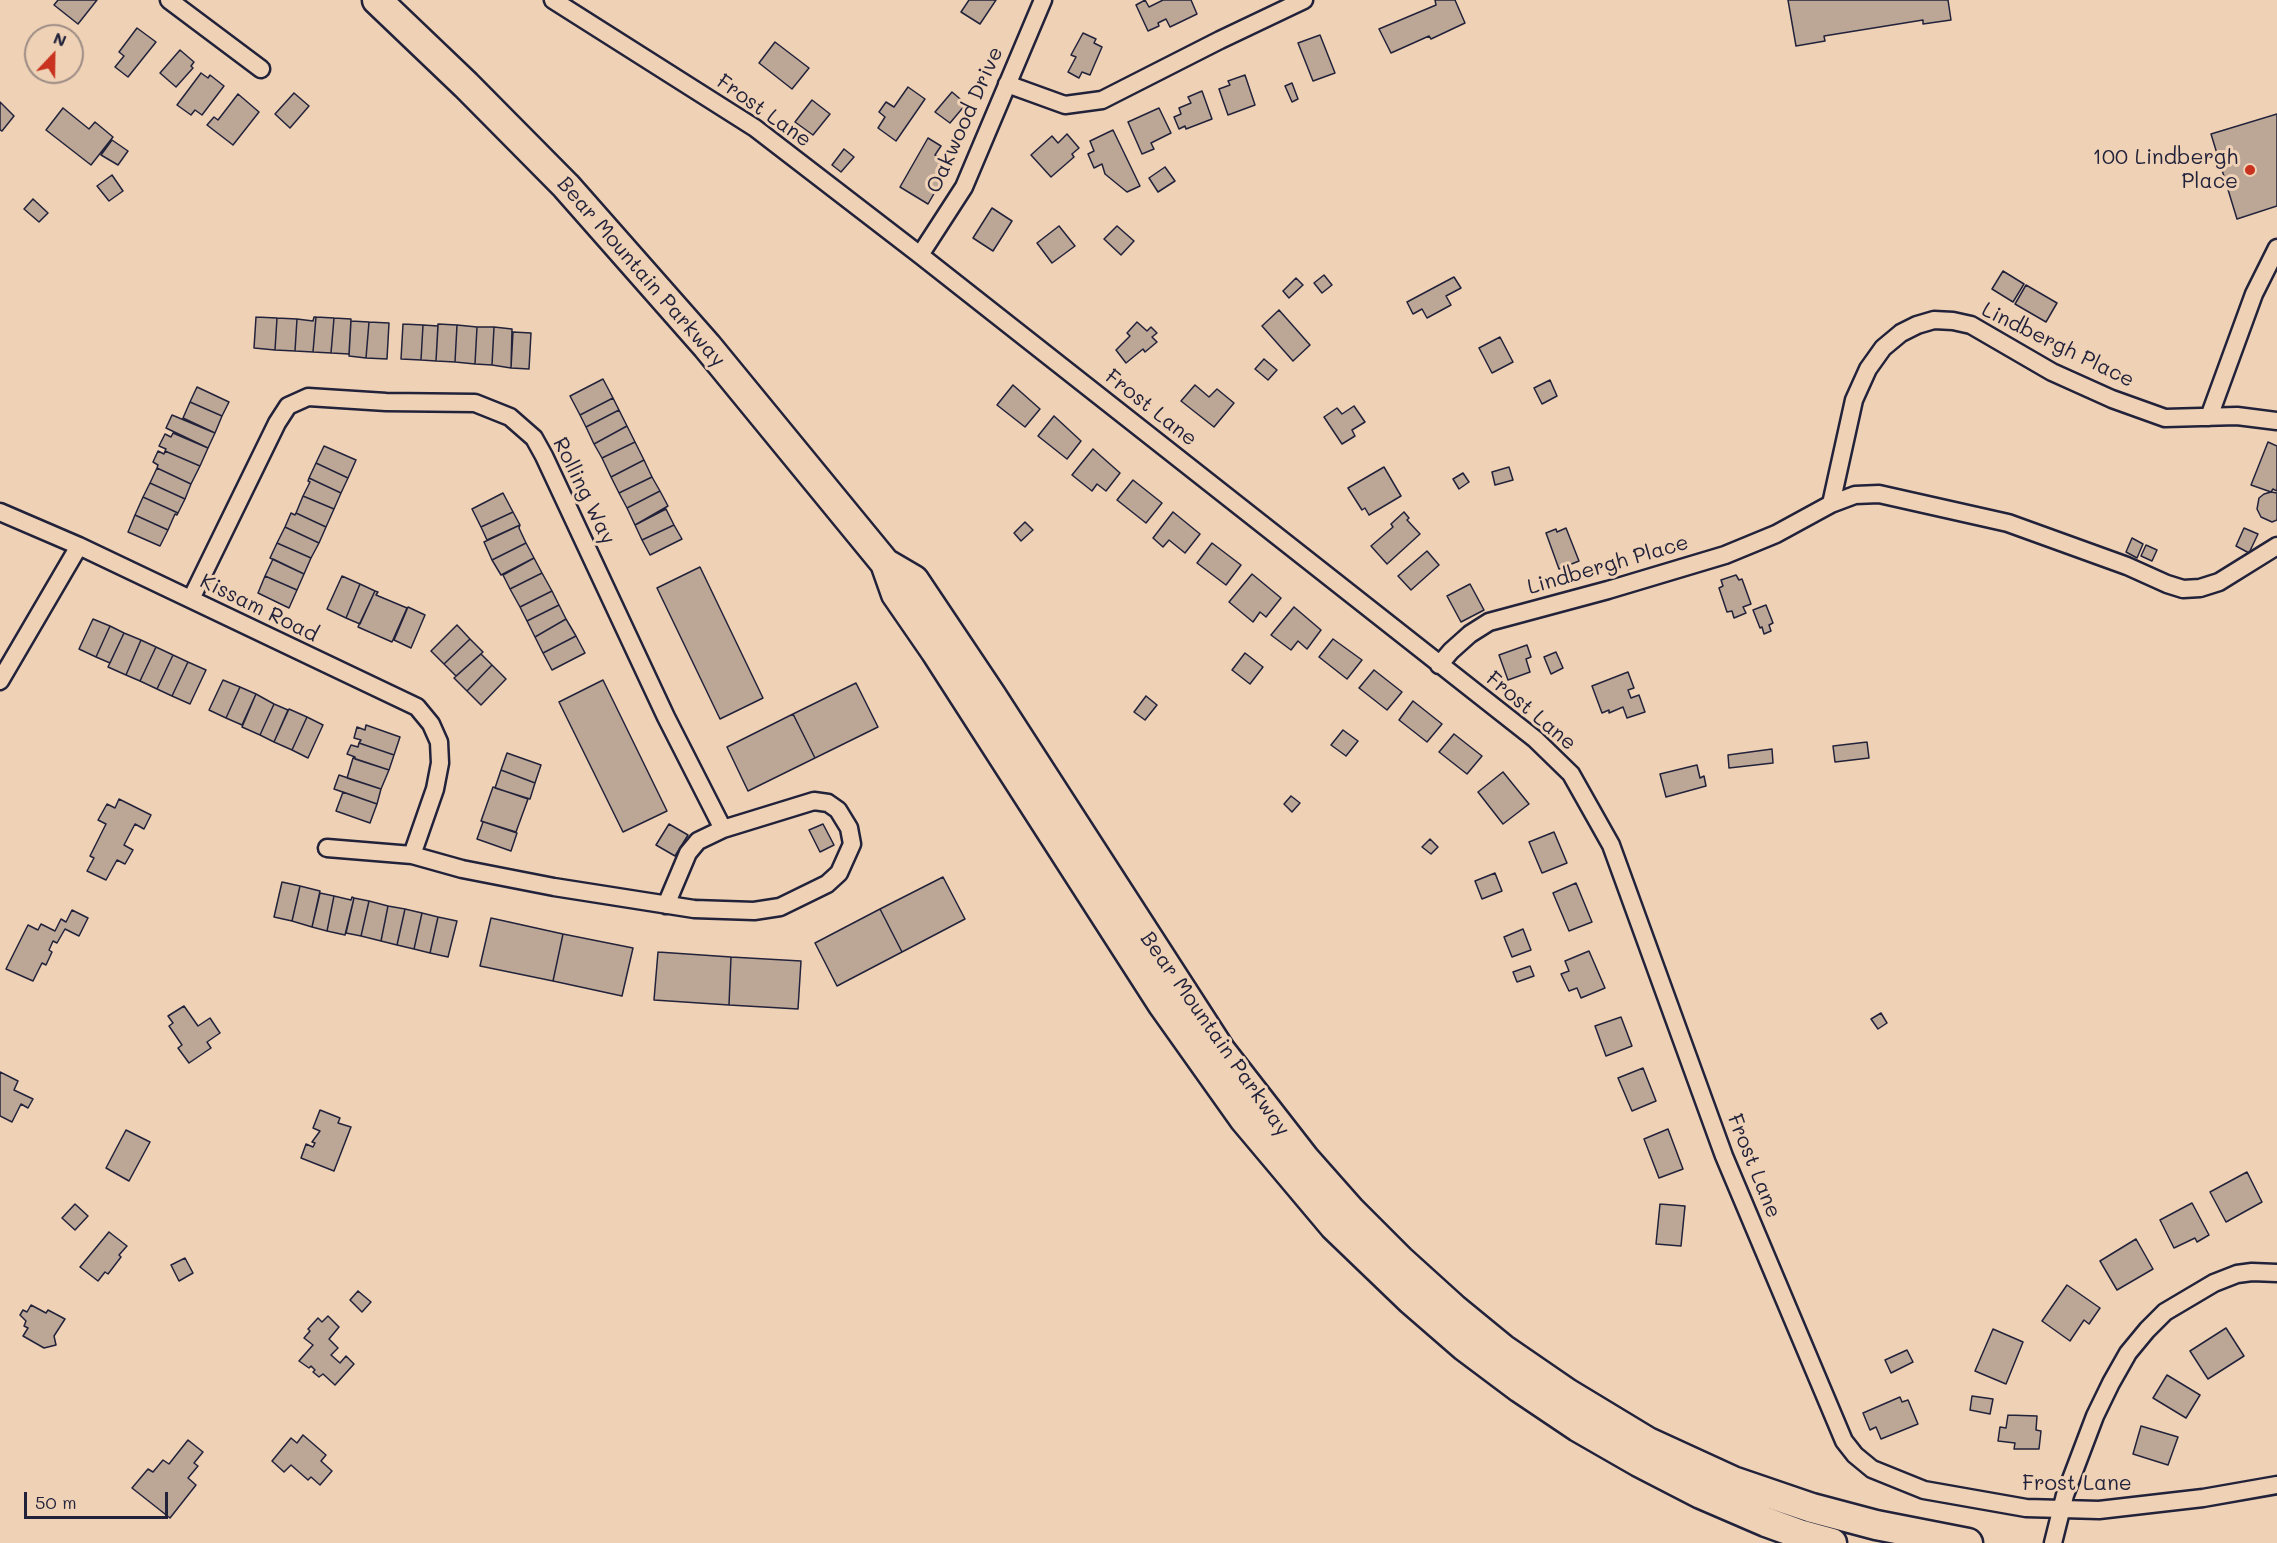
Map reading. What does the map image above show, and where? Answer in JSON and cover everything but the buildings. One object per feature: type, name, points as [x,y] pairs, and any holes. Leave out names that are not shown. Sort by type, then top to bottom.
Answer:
[{"type":"highway","name":"Bear Mountain Parkway","points":[[377,0],[466,85],[566,186],[707,345],[885,563],[896,594],[936,652],[1169,1015],[1244,1119],[1341,1232],[1404,1294],[1464,1346],[1520,1388],[1578,1427],[1701,1494],[1777,1526],[1832,1543]]},
{"type":"highway","name":"Bear Mountain Parkway","points":[[885,563],[914,580],[998,705],[1202,1024],[1258,1101],[1325,1182],[1367,1227],[1425,1283],[1503,1349],[1541,1376],[1621,1426],[1691,1462],[1733,1481],[1812,1508],[1886,1527],[1968,1543]]},
{"type":"street","points":[[169,0],[261,69]]},
{"type":"street","name":"Frost Lane","points":[[553,0],[755,128],[1535,739],[1570,774],[1611,845],[1724,1156],[1844,1441],[1855,1455],[1872,1469],[1924,1490],[2018,1507],[2100,1510],[2277,1485]]},
{"type":"street","name":"Oakwood Drive","points":[[920,255],[964,187],[1043,0]]},
{"type":"street","points":[[1007,84],[1065,105],[1102,100],[1304,0]]},
{"type":"street","points":[[2209,417],[2254,294],[2277,248]]},
{"type":"street","name":"Lindbergh Place","points":[[1831,504],[1854,400],[1868,369],[1883,348],[1900,333],[1934,320],[1971,325],[2052,372],[2146,412],[2166,418],[2236,416],[2277,421]]},
{"type":"street","name":"Rolling Way","points":[[190,599],[277,423],[288,406],[308,397],[475,404],[510,417],[534,438],[544,456],[666,717],[723,829]]},
{"type":"street","name":"Lindbergh Place","points":[[1439,665],[1470,634],[1489,622],[1725,555],[1776,534],[1831,504],[1855,495],[1879,494],[2008,523],[2183,589],[2200,588],[2219,582],[2277,546]]},
{"type":"street","name":"Kissam Road","points":[[0,513],[80,546],[417,707],[431,724],[439,742],[440,764],[435,789],[412,855]]},
{"type":"street","points":[[0,681],[80,546]]},
{"type":"street","points":[[327,848],[412,855],[462,869],[666,905],[694,909],[754,911],[780,907],[827,884],[839,873],[852,844],[849,828],[838,810],[828,802],[814,801],[723,829],[698,840],[688,853],[666,905]]},
{"type":"street","points":[[2053,1543],[2061,1509],[2095,1416],[2128,1353],[2146,1330],[2165,1312],[2214,1283],[2244,1273],[2277,1273]]},
{"type":"place","name":"100 Lindbergh Place","points":[[2250,170]]}]
